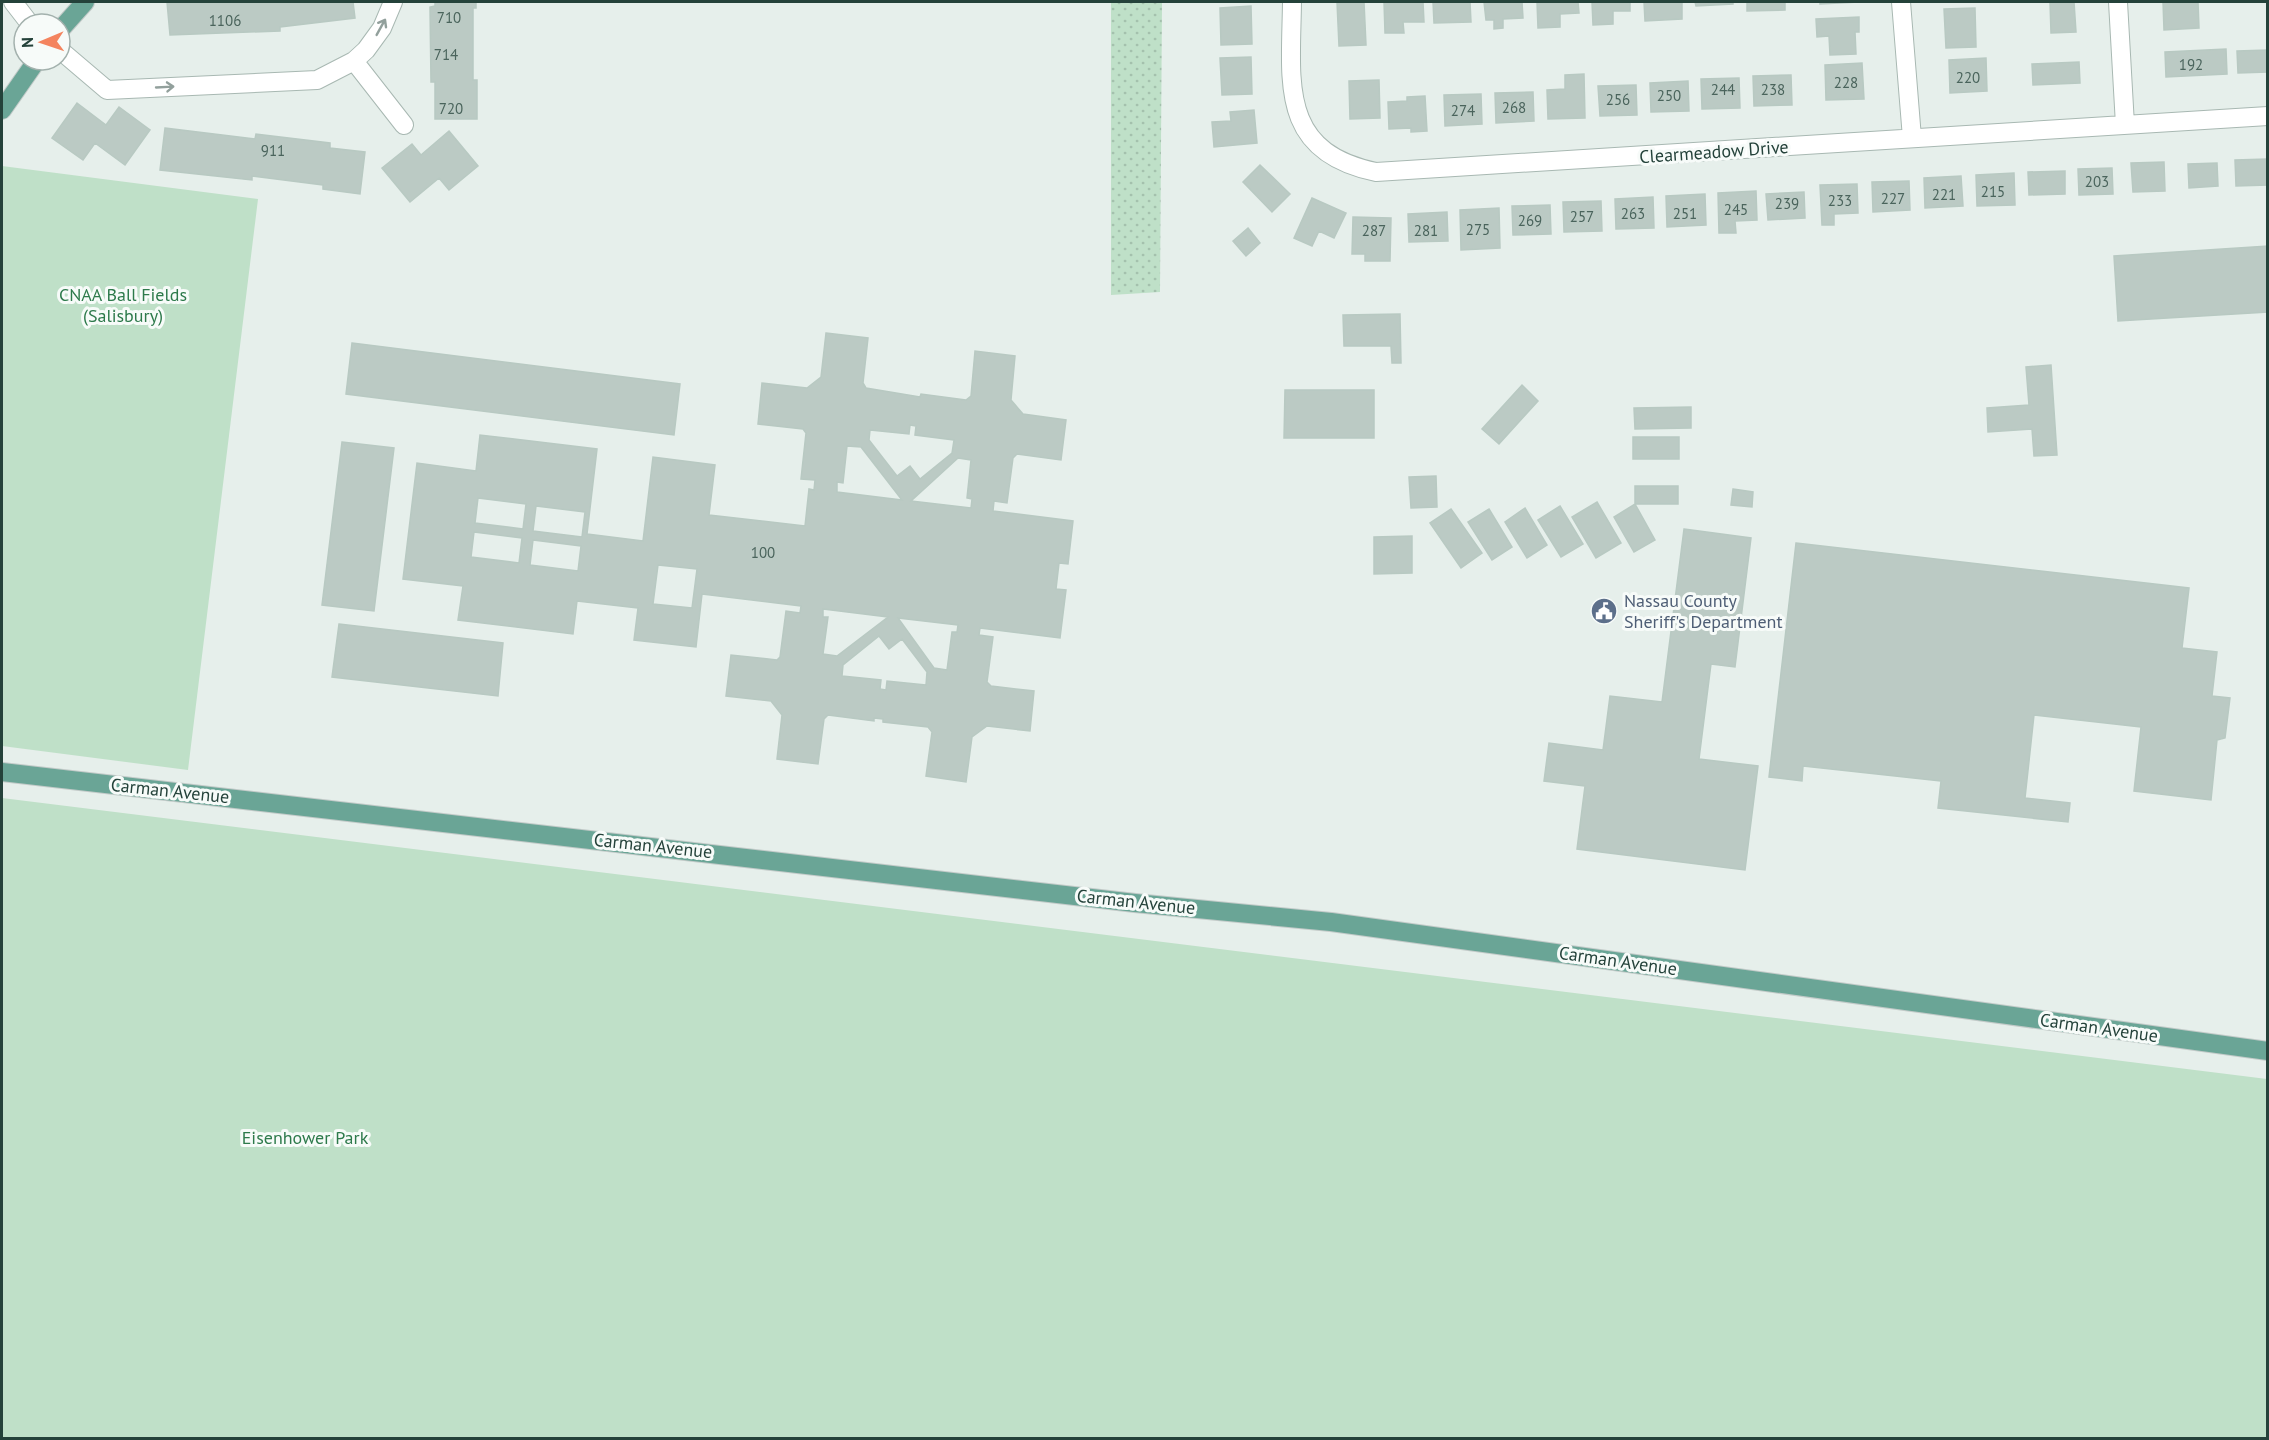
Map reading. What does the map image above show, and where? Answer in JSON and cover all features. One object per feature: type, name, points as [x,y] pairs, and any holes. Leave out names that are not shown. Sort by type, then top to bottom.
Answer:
[{"type":"main road","points":[[72,17],[85,2]]},
{"type":"main road","points":[[2,107],[28,72]]},
{"type":"main road","name":"Carman Avenue","points":[[2,772],[1135,903],[1330,922],[2268,1051]]},
{"type":"street","points":[[72,60],[107,90],[317,80],[354,62],[382,28],[393,2]]},
{"type":"street","name":"Clearmeadow Drive","points":[[1292,2],[1293,93],[1297,114],[1305,131],[1321,150],[1337,160],[1376,172],[1428,171],[2268,116]]},
{"type":"street","points":[[1901,2],[1912,138]]},
{"type":"street","points":[[2118,2],[2125,125]]},
{"type":"street","points":[[354,62],[404,125]]},
{"type":"green space","points":[[1111,2],[1162,2],[1160,292],[1111,295]]},
{"type":"green space","name":"CNAA Ball Fields (Salisbury)","points":[[2,166],[258,199],[188,770],[2,746]]},
{"type":"green space","name":"Eisenhower Park","points":[[2,798],[2267,1079],[2267,1438],[2,1438]]},
{"type":"building","points":[[167,2],[353,2],[355,18],[280,27],[280,31],[170,35]]},
{"type":"building","points":[[435,2],[476,2],[476,8],[473,8],[473,80],[477,80],[477,119],[435,119],[435,82],[431,82],[430,7],[435,6]]},
{"type":"building","points":[[1337,2],[1364,2],[1366,45],[1339,46]]},
{"type":"building","points":[[1384,2],[1423,2],[1424,22],[1403,22],[1404,33],[1385,33]]},
{"type":"building","points":[[1433,2],[1470,2],[1471,22],[1434,23]]},
{"type":"building","points":[[1484,2],[1522,2],[1523,18],[1503,19],[1503,28],[1494,29],[1494,20],[1486,20]]},
{"type":"building","points":[[1537,2],[1578,2],[1579,13],[1560,14],[1560,27],[1538,28]]},
{"type":"building","points":[[1592,2],[1630,2],[1630,11],[1613,11],[1613,24],[1593,25]]},
{"type":"building","points":[[1644,2],[1682,2],[1682,19],[1645,21]]},
{"type":"building","points":[[1695,2],[1733,2],[1733,4],[1696,6]]},
{"type":"building","points":[[1747,2],[1785,2],[1785,10],[1747,11]]},
{"type":"building","points":[[1820,2],[1859,2],[1820,4]]},
{"type":"building","points":[[2050,2],[2074,2],[2076,32],[2051,33]]},
{"type":"building","points":[[2163,2],[2198,2],[2199,28],[2164,30]]},
{"type":"building","points":[[1251,6],[1252,44],[1221,45],[1220,8]]},
{"type":"building","points":[[1975,8],[1976,47],[1946,48],[1944,9]]},
{"type":"building","points":[[1859,17],[1859,32],[1855,32],[1856,54],[1830,55],[1829,36],[1817,37],[1816,19]]},
{"type":"building","points":[[2226,49],[2227,74],[2166,77],[2165,52]]},
{"type":"building","points":[[2268,50],[2268,72],[2238,73],[2237,51]]},
{"type":"building","points":[[1251,57],[1252,94],[1222,95],[1220,58]]},
{"type":"building","points":[[1986,58],[1987,91],[1950,93],[1949,60]]},
{"type":"building","points":[[2079,62],[2080,83],[2033,85],[2032,64]]},
{"type":"building","points":[[1862,63],[1864,99],[1826,100],[1825,65]]},
{"type":"building","points":[[1584,74],[1585,118],[1548,119],[1547,90],[1565,89],[1565,75]]},
{"type":"building","points":[[1791,75],[1792,105],[1754,106],[1753,76]]},
{"type":"building","points":[[1739,78],[1740,108],[1702,109],[1701,79]]},
{"type":"building","points":[[1379,80],[1380,118],[1350,119],[1349,81]]},
{"type":"building","points":[[1688,81],[1689,111],[1651,112],[1650,83]]},
{"type":"building","points":[[1636,85],[1637,115],[1600,116],[1598,86]]},
{"type":"building","points":[[1533,92],[1534,121],[1496,123],[1495,93]]},
{"type":"building","points":[[1481,94],[1482,124],[1445,126],[1444,95]]},
{"type":"building","points":[[1425,96],[1427,131],[1411,132],[1411,128],[1389,129],[1388,102],[1407,101],[1407,97]]},
{"type":"building","points":[[77,103],[106,125],[119,107],[150,130],[125,165],[95,143],[83,160],[52,138]]},
{"type":"building","points":[[1254,110],[1257,143],[1214,147],[1212,122],[1231,121],[1230,112]]},
{"type":"building","points":[[165,128],[255,139],[256,134],[330,143],[330,148],[365,152],[360,194],[323,189],[323,185],[252,176],[252,180],[160,170]]},
{"type":"building","points":[[449,131],[478,166],[449,190],[439,178],[410,202],[382,168],[412,144],[421,155]]},
{"type":"building","points":[[2267,159],[2268,185],[2236,186],[2235,160]]},
{"type":"building","points":[[2164,162],[2165,191],[2133,192],[2131,163]]},
{"type":"building","points":[[2217,163],[2218,186],[2189,188],[2188,164]]},
{"type":"building","points":[[1260,165],[1290,194],[1272,212],[1243,182]]},
{"type":"building","points":[[2112,168],[2113,194],[2079,195],[2078,169]]},
{"type":"building","points":[[2065,171],[2065,194],[2029,195],[2028,172]]},
{"type":"building","points":[[2014,173],[2015,205],[1977,206],[1976,175]]},
{"type":"building","points":[[1961,176],[1963,206],[1925,208],[1924,178]]},
{"type":"building","points":[[1909,181],[1910,210],[1873,212],[1872,182]]},
{"type":"building","points":[[1857,184],[1858,213],[1834,214],[1834,225],[1822,225],[1820,185]]},
{"type":"building","points":[[1756,191],[1757,220],[1735,221],[1736,233],[1719,233],[1718,193]]},
{"type":"building","points":[[1804,192],[1805,218],[1768,220],[1766,194]]},
{"type":"building","points":[[1705,194],[1706,225],[1667,227],[1666,196]]},
{"type":"building","points":[[1653,197],[1654,228],[1616,229],[1615,199]]},
{"type":"building","points":[[1312,198],[1346,213],[1334,238],[1319,231],[1312,246],[1294,238]]},
{"type":"building","points":[[1601,201],[1602,231],[1564,232],[1563,202]]},
{"type":"building","points":[[1550,205],[1551,234],[1513,235],[1512,206]]},
{"type":"building","points":[[1499,208],[1500,248],[1461,250],[1460,210]]},
{"type":"building","points":[[1447,212],[1448,241],[1409,242],[1408,214]]},
{"type":"building","points":[[1353,217],[1391,218],[1390,261],[1365,261],[1365,254],[1352,254]]},
{"type":"building","points":[[1248,228],[1260,243],[1246,256],[1233,241]]},
{"type":"building","points":[[2268,246],[2268,312],[2118,321],[2114,256]]},
{"type":"building","points":[[1400,314],[1401,363],[1392,363],[1391,346],[1344,346],[1343,315]]},
{"type":"building","points":[[826,333],[868,338],[863,383],[866,388],[920,397],[921,394],[966,400],[971,396],[975,351],[1015,356],[1011,400],[1023,414],[1066,420],[1061,460],[1017,454],[1013,458],[1007,503],[994,501],[993,511],[1073,521],[1068,564],[1059,563],[1056,589],[1066,590],[1060,638],[980,628],[979,635],[993,637],[987,682],[991,686],[1034,691],[1030,731],[987,726],[972,737],[966,782],[926,776],[932,732],[928,727],[883,722],[883,719],[874,718],[874,721],[828,715],[824,719],[818,764],[777,759],[782,715],[771,701],[726,696],[731,655],[777,660],[780,657],[786,611],[800,613],[801,606],[702,594],[696,647],[634,640],[638,608],[577,601],[573,634],[458,620],[463,586],[403,579],[417,463],[476,471],[480,435],[597,449],[587,534],[643,541],[653,457],[715,465],[709,515],[805,526],[809,489],[814,490],[815,480],[801,479],[806,433],[803,429],[758,424],[762,383],[807,388],[821,377]],"holes":[[[910,425],[916,426],[915,435],[954,440],[952,453],[920,479],[910,466],[897,476],[869,440],[870,430],[909,434]],[[847,446],[861,447],[902,500],[837,492],[837,482],[843,483]],[[958,458],[971,460],[967,498],[972,499],[971,508],[911,501]],[[478,498],[526,504],[523,529],[475,523]],[[536,506],[585,512],[582,537],[533,531]],[[474,532],[522,538],[519,563],[471,557]],[[533,540],[581,546],[578,571],[530,565]],[[658,565],[697,569],[692,608],[653,604]],[[823,609],[888,617],[837,656],[823,654],[828,617],[823,617]],[[898,618],[958,625],[957,632],[952,632],[947,670],[934,668]],[[879,636],[889,649],[902,639],[927,672],[926,685],[887,681],[886,690],[880,689],[881,680],[842,676],[843,665]]]},
{"type":"building","points":[[352,343],[680,384],[674,435],[346,394]]},
{"type":"building","points":[[2051,365],[2057,455],[2034,456],[2032,429],[1988,432],[1987,408],[2029,405],[2026,367]]},
{"type":"building","points":[[1522,385],[1538,401],[1499,444],[1482,429]]},
{"type":"building","points":[[1285,390],[1374,390],[1374,438],[1284,438]]},
{"type":"building","points":[[1691,407],[1691,428],[1635,429],[1634,408]]},
{"type":"building","points":[[1633,437],[1679,437],[1679,459],[1633,459]]},
{"type":"building","points":[[342,442],[394,448],[374,611],[322,605]]},
{"type":"building","points":[[1436,476],[1437,507],[1411,508],[1409,477]]},
{"type":"building","points":[[1635,486],[1678,486],[1678,504],[1635,504]]},
{"type":"building","points":[[1733,489],[1753,492],[1752,507],[1731,505]]},
{"type":"building","points":[[1597,502],[1621,543],[1596,558],[1572,517]]},
{"type":"building","points":[[1635,504],[1655,540],[1634,552],[1614,517]]},
{"type":"building","points":[[1560,506],[1583,544],[1561,557],[1538,520]]},
{"type":"building","points":[[1525,508],[1547,545],[1527,558],[1505,522]]},
{"type":"building","points":[[1451,509],[1482,553],[1461,568],[1430,523]]},
{"type":"building","points":[[1489,509],[1512,547],[1492,560],[1468,522]]},
{"type":"building","points":[[1684,529],[1751,538],[1735,667],[1711,664],[1699,759],[1758,766],[1745,870],[1577,849],[1585,786],[1544,781],[1549,743],[1603,750],[1610,696],[1662,702]]},
{"type":"building","points":[[1412,536],[1412,573],[1374,574],[1374,537]]},
{"type":"building","points":[[1796,543],[2189,588],[2182,648],[2217,652],[2212,696],[2230,698],[2225,738],[2217,740],[2211,800],[2134,791],[2141,727],[2034,715],[2025,798],[2070,803],[2068,822],[1938,808],[1941,781],[1803,766],[1802,781],[1769,777]]},
{"type":"building","points":[[339,624],[503,643],[498,696],[332,677]]},
{"type":"place","name":"Nassau County Sheriff's Department","points":[[1604,611]]}]
